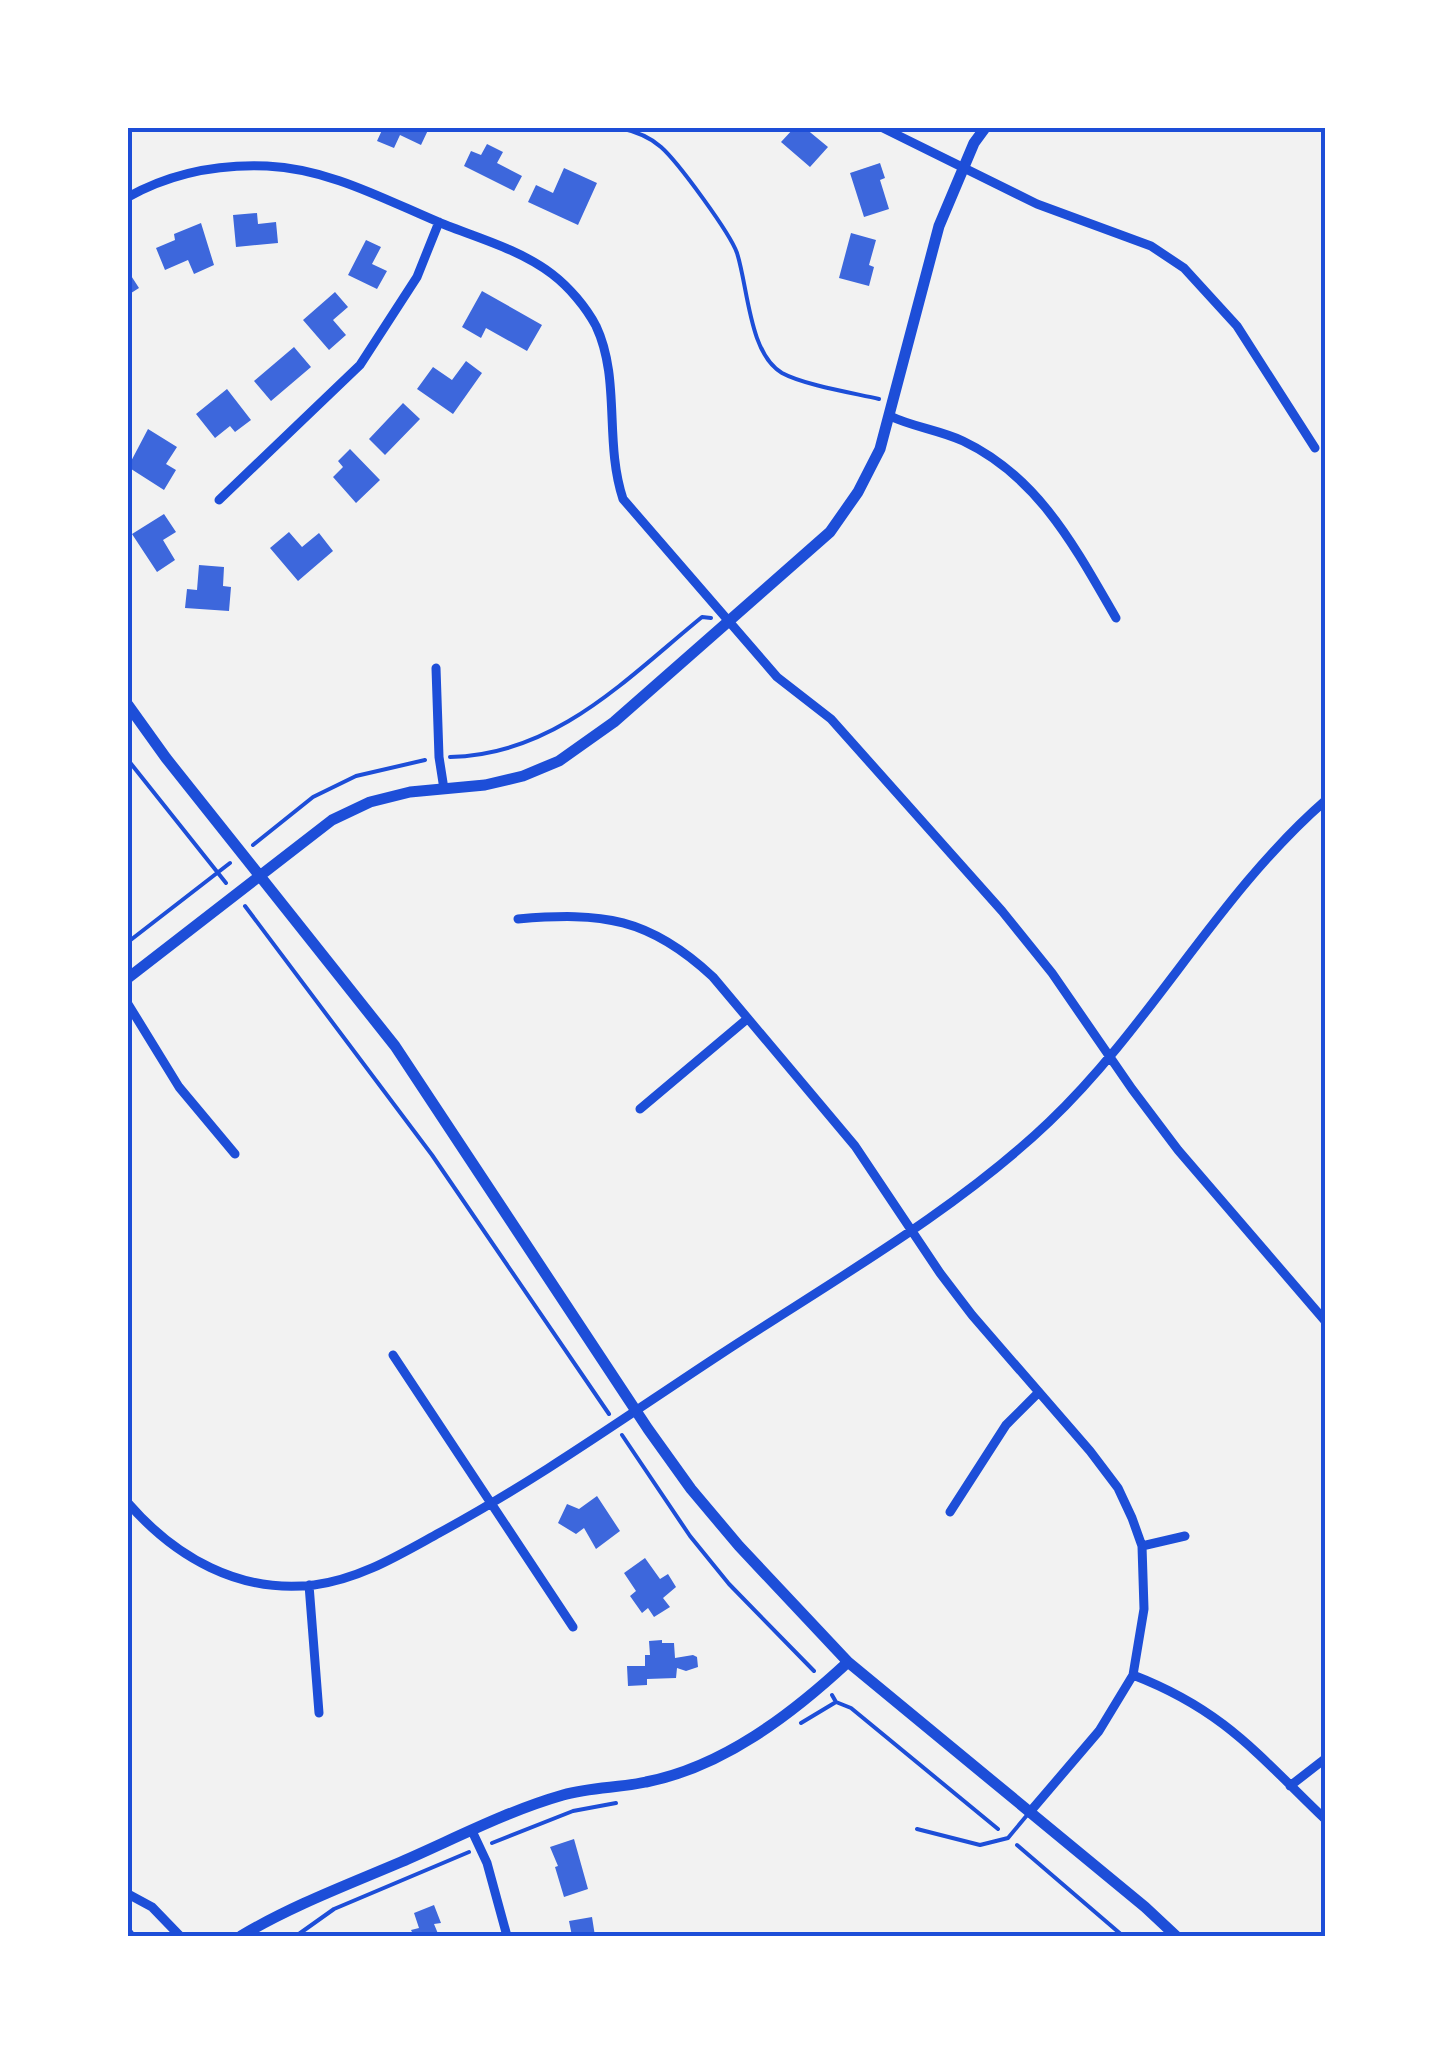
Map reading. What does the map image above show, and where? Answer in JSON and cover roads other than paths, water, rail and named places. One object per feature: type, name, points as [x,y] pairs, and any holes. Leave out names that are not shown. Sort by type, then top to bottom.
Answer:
[{"type":"street","points":[[883,128],[1038,204],[1151,246],[1184,268],[1237,326],[1315,448]]},
{"type":"street","points":[[128,978],[332,820],[410,792],[485,785],[523,776],[559,761],[614,722],[830,532],[858,492],[880,449],[939,226],[985,128]]},
{"type":"street","points":[[128,197],[185,173],[228,166],[313,172],[354,185],[521,255],[552,273],[577,298],[596,327],[606,361],[613,471],[622,499],[777,677],[832,719],[1002,911],[1052,973],[1178,1150],[1326,1322]]},
{"type":"street","points":[[219,500],[360,365],[417,277],[439,222]]},
{"type":"street","points":[[892,410],[962,440],[995,459],[1024,483],[1061,527],[1116,618]]},
{"type":"street","points":[[436,668],[444,789]]},
{"type":"street","points":[[128,706],[395,1046],[636,1410],[691,1489],[739,1546],[848,1662],[1176,1936]]},
{"type":"street","points":[[128,1503],[151,1530],[217,1572],[254,1583],[310,1585],[370,1570],[492,1504],[909,1230],[1046,1125],[1094,1078],[1254,870],[1326,800]]},
{"type":"street","points":[[518,919],[589,915],[624,922],[687,953],[713,978],[854,1146],[972,1315],[1118,1488],[1142,1546],[1144,1609],[1133,1675],[1099,1732],[1029,1813]]},
{"type":"street","points":[[128,1004],[179,1087],[235,1154]]},
{"type":"street","points":[[640,1109],[747,1019]]},
{"type":"street","points":[[394,1355],[573,1627]]},
{"type":"street","points":[[950,1512],[1006,1425],[1039,1392]]},
{"type":"street","points":[[1142,1546],[1184,1536]]},
{"type":"street","points":[[310,1585],[319,1713]]},
{"type":"street","points":[[241,1936],[522,1808],[567,1794],[646,1782],[694,1767],[763,1730],[848,1662]]},
{"type":"street","points":[[1133,1675],[1168,1688],[1245,1738],[1326,1820]]},
{"type":"street","points":[[1290,1786],[1326,1758]]},
{"type":"street","points":[[472,1831],[487,1863],[507,1936]]},
{"type":"street","points":[[128,1894],[152,1907],[180,1936]]},
{"type":"lane","points":[[917,1830],[980,1845],[1008,1838],[1029,1813]]}]
